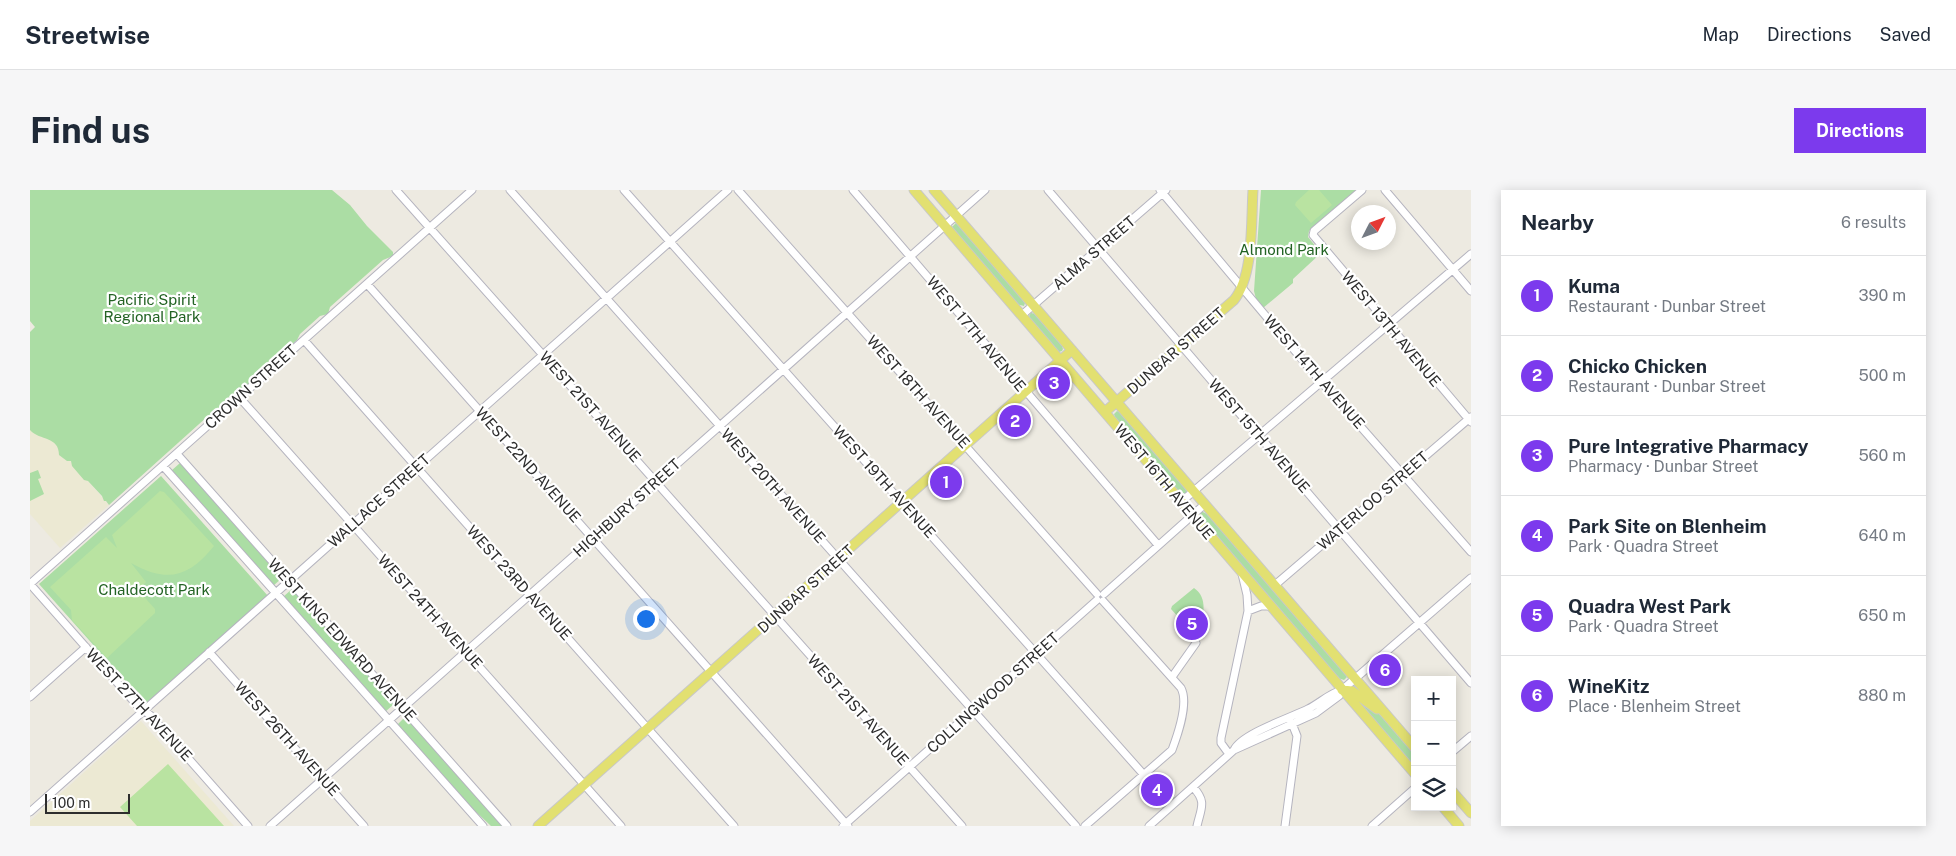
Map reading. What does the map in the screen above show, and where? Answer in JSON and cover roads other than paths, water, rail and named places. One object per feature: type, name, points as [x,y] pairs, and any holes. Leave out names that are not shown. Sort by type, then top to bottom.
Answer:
[{"type":"main road","name":"WEST 16TH AVENUE","points":[[914,190],[1106,411],[1242,574],[1411,769]]},
{"type":"main road","name":"WEST 16TH AVENUE","points":[[934,190],[1411,743]]},
{"type":"main road","points":[[1242,288],[1248,266],[1253,190]]},
{"type":"main road","name":"DUNBAR STREET","points":[[1106,411],[1234,300],[1242,288]]},
{"type":"main road","name":"DUNBAR STREET","points":[[538,826],[1072,350]]},
{"type":"main road","points":[[1342,690],[1352,691],[1386,714]]},
{"type":"main road","points":[[1456,796],[1471,813]]},
{"type":"main road","points":[[1446,811],[1459,826]]},
{"type":"street","name":"WEST 21ST AVENUE","points":[[396,190],[962,826]]},
{"type":"street","name":"CROWN STREET","points":[[30,584],[472,190]]},
{"type":"street","name":"WEST 20TH AVENUE","points":[[510,190],[1076,826]]},
{"type":"street","name":"WEST 19TH AVENUE","points":[[624,190],[1144,774]]},
{"type":"street","name":"WALLACE STREET","points":[[30,812],[728,190]]},
{"type":"street","name":"WEST 18TH AVENUE","points":[[738,190],[1183,690],[1185,700],[1172,750],[1144,774]]},
{"type":"street","name":"WEST 17TH AVENUE","points":[[853,190],[1158,545]]},
{"type":"street","name":"HIGHBURY STREET","points":[[270,826],[985,190]]},
{"type":"street","name":"WEST 15TH AVENUE","points":[[1048,190],[1471,683]]},
{"type":"street","name":"WEST 13TH AVENUE","points":[[1362,190],[1314,232],[1313,235],[1470,419]]},
{"type":"street","points":[[1384,190],[1471,291]]},
{"type":"street","name":"ALMA STREET","points":[[1022,315],[1163,191]]},
{"type":"street","name":"WEST 14TH AVENUE","points":[[1163,191],[1321,381],[1471,552]]},
{"type":"street","points":[[1181,502],[1471,254]]},
{"type":"street","name":"WEST 22ND AVENUE","points":[[367,284],[846,825]]},
{"type":"street","name":"WEST 23RD AVENUE","points":[[304,340],[734,826]]},
{"type":"street","name":"WEST 24TH AVENUE","points":[[239,397],[621,826]]},
{"type":"street","name":"WATERLOO STREET","points":[[1275,585],[1470,419]]},
{"type":"street","name":"WEST KING EDWARD AVENUE","points":[[177,454],[508,826]]},
{"type":"street","name":"WEST KING EDWARD AVENUE","points":[[163,466],[485,826]]},
{"type":"street","name":"COLLINGWOOD STREET","points":[[846,825],[1205,504]]},
{"type":"street","points":[[1232,752],[1221,742],[1221,738],[1248,611],[1246,586],[1242,574]]},
{"type":"street","points":[[1149,826],[1232,752],[1290,720],[1325,708],[1355,678],[1471,578]]},
{"type":"street","name":"WEST 27TH AVENUE","points":[[30,584],[248,826]]},
{"type":"street","points":[[1248,611],[1261,606],[1270,606]]},
{"type":"street","points":[[1172,677],[1196,643]]},
{"type":"street","points":[[30,697],[86,647]]},
{"type":"street","name":"WEST 26TH AVENUE","points":[[209,652],[364,826]]},
{"type":"street","points":[[1285,826],[1297,736],[1290,720]]},
{"type":"street","points":[[1456,749],[1471,736]]},
{"type":"street","points":[[1085,826],[1144,774]]},
{"type":"street","points":[[1193,787],[1201,796],[1203,802],[1197,826]]},
{"type":"street","points":[[1372,826],[1411,792]]},
{"type":"place","name":"Pure Integrative Pharmacy","points":[[1054,383]]},
{"type":"place","name":"Chicko Chicken","points":[[1015,421]]},
{"type":"place","name":"Kuma","points":[[946,482]]},
{"type":"place","name":"Quadra West Park","points":[[1192,624]]},
{"type":"place","name":"WineKitz","points":[[1385,670]]},
{"type":"place","name":"Park Site on Blenheim","points":[[1157,790]]},
{"type":"park label","name":"Almond Park","points":[[1284,250]]},
{"type":"park label","name":"Pacific Spirit Regional Park","points":[[152,308]]},
{"type":"park label","name":"Chaldecott Park","points":[[154,590]]}]
